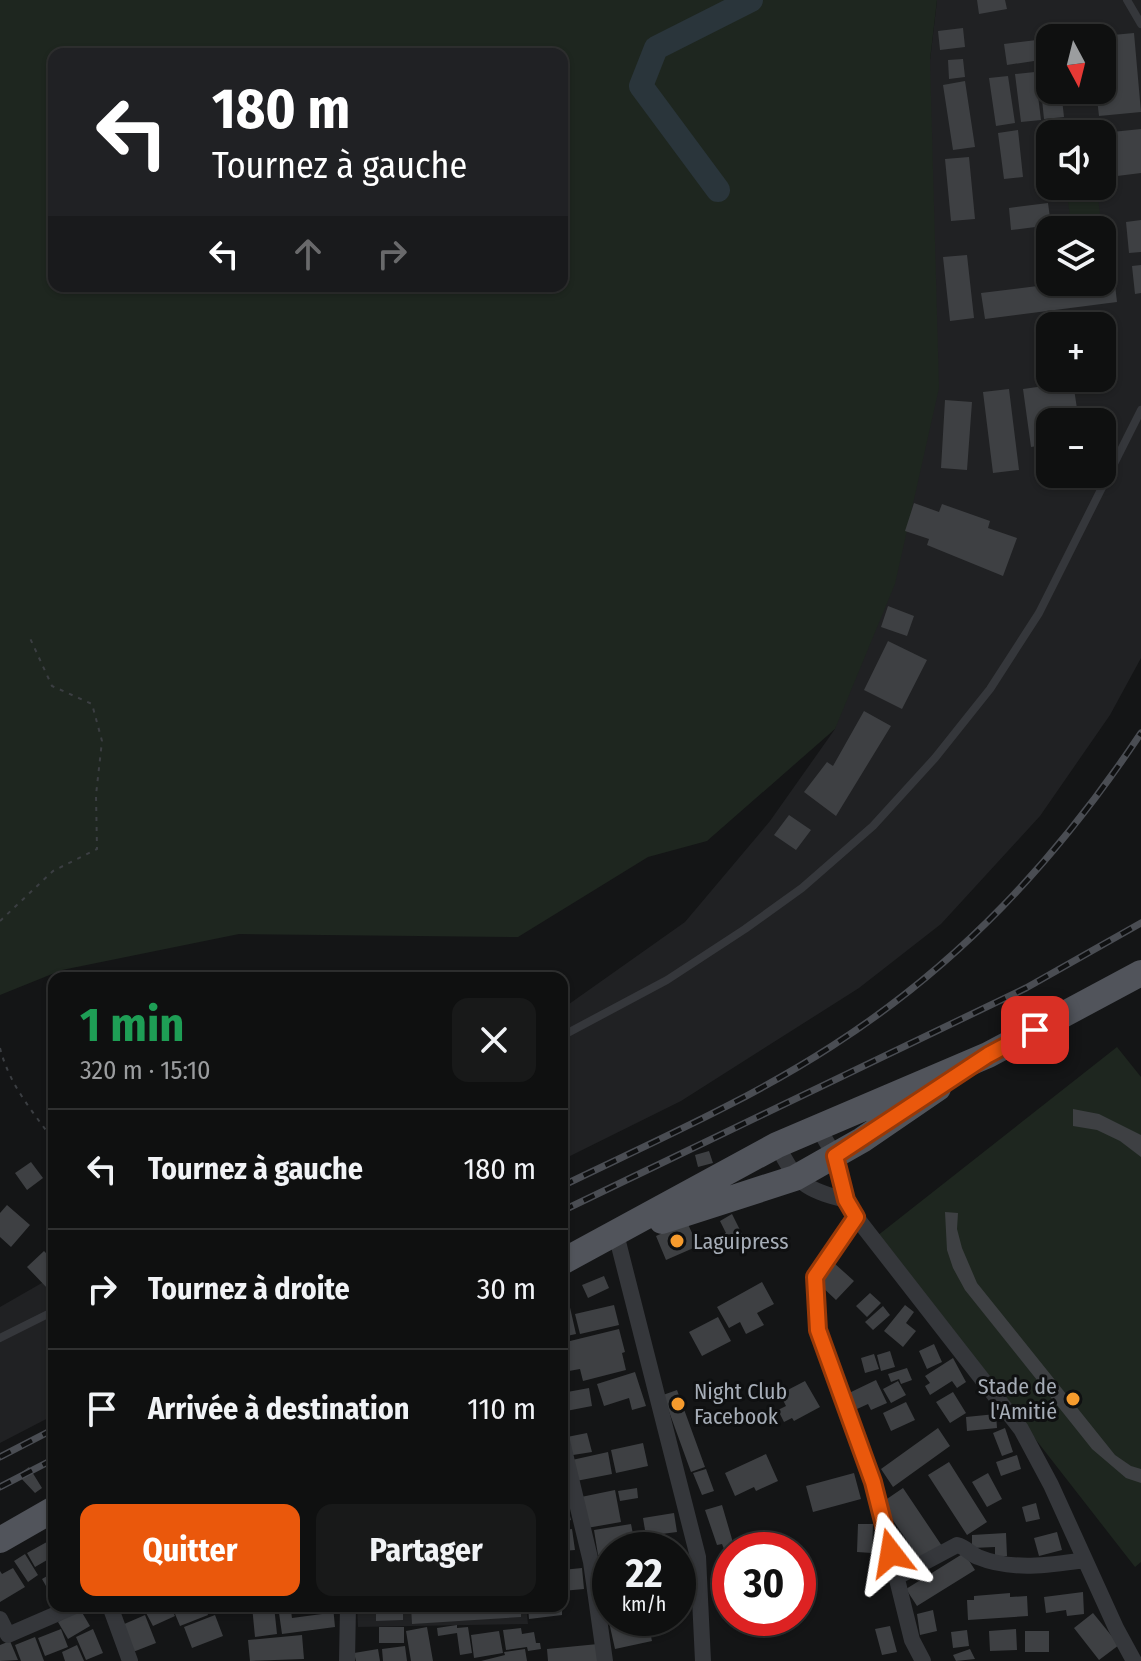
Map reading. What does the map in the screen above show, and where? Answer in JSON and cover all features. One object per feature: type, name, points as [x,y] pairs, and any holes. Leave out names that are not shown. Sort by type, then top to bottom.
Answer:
[{"type":"main road","points":[[616,1234],[795,1178],[835,1156],[988,1055],[1141,973]]},
{"type":"main road","points":[[568,1259],[777,1145],[988,1055]]},
{"type":"main road","points":[[0,1540],[48,1512]]},
{"type":"street","points":[[817,1126],[835,1156],[846,1200],[856,1217],[1021,1429],[1051,1485],[1134,1661]]},
{"type":"street","points":[[777,1145],[795,1178],[809,1188],[846,1200]]},
{"type":"street","points":[[856,1217],[815,1277],[818,1330],[873,1482],[912,1640],[923,1661]]},
{"type":"street","points":[[616,1234],[698,1557],[703,1661]]},
{"type":"street","points":[[568,1466],[591,1562],[605,1661]]},
{"type":"street","points":[[897,1577],[957,1545],[965,1547],[976,1557],[1014,1564],[1045,1566],[1085,1560]]},
{"type":"street","points":[[0,1619],[8,1635],[61,1612]]},
{"type":"street","points":[[112,1612],[130,1661]]},
{"type":"street","points":[[347,1661],[348,1612]]},
{"type":"lane","points":[[1127,0],[1141,24]]},
{"type":"lane","points":[[568,1033],[667,980],[745,929],[802,888],[883,815],[935,758],[990,689],[1039,613],[1141,410]]},
{"type":"lane","points":[[0,1338],[48,1314]]},
{"type":"path","points":[[0,921],[53,871],[97,849],[96,795],[102,741],[92,704],[52,686],[29,636]]},
{"type":"path","points":[[0,1048],[5,1070],[48,1133]]},
{"type":"shaded area","points":[[0,0],[937,0],[930,60],[939,388],[895,584],[835,729],[707,841],[648,857],[518,937],[239,934],[48,972],[48,976],[0,995]]},
{"type":"shaded area","points":[[937,0],[1141,0],[1141,658],[1110,715],[1040,816],[941,924],[859,988],[681,1101],[568,1157],[568,1005],[685,922],[770,821],[835,729]]},
{"type":"shaded area","points":[[1098,200],[1100,216],[1070,216],[1068,202]]},
{"type":"shaded area","name":"Stade de l'Amitié","points":[[1117,1047],[1141,1077],[1141,1562],[1135,1567],[877,1236]]},
{"type":"shaded area","points":[[48,1279],[48,1418],[0,1443],[0,1307]]},
{"type":"shaded area","points":[[357,1612],[527,1612],[528,1624],[358,1627]]},
{"type":"building","points":[[977,0],[1005,0],[1007,9],[979,14]]},
{"type":"building","points":[[963,28],[965,47],[940,50],[938,31]]},
{"type":"building","points":[[1134,33],[1141,112],[1099,116],[1098,104],[1116,104],[1116,35]]},
{"type":"building","points":[[1036,40],[1036,61],[1007,65],[1004,44]]},
{"type":"building","points":[[963,59],[965,77],[949,79],[948,60]]},
{"type":"building","points":[[1035,72],[1036,104],[1039,104],[1041,120],[1021,122],[1015,74]]},
{"type":"building","points":[[1008,76],[1015,123],[996,126],[989,78]]},
{"type":"building","points":[[965,81],[975,147],[953,150],[943,85]]},
{"type":"building","points":[[1042,104],[1063,104],[1064,117],[1044,119]]},
{"type":"building","points":[[1141,129],[1141,173],[1117,176],[1116,132]]},
{"type":"building","points":[[1018,130],[1023,177],[1004,179],[998,133]]},
{"type":"building","points":[[969,157],[975,219],[951,221],[945,159]]},
{"type":"building","points":[[1048,203],[1050,216],[1036,216],[1036,227],[1011,230],[1009,208]]},
{"type":"building","points":[[1141,220],[1141,252],[1129,253],[1126,222]]},
{"type":"building","points":[[967,255],[974,318],[950,321],[943,257]]},
{"type":"building","points":[[1141,265],[1141,293],[1135,294],[1132,266]]},
{"type":"building","points":[[1036,286],[1036,296],[1116,296],[1116,293],[1117,302],[985,319],[981,293]]},
{"type":"building","points":[[1036,387],[1036,392],[1074,392],[1077,408],[1036,408],[1036,446],[1031,447],[1023,389]]},
{"type":"building","points":[[1009,389],[1019,470],[993,473],[983,392]]},
{"type":"building","points":[[945,400],[972,402],[967,470],[941,468]]},
{"type":"building","points":[[914,503],[939,512],[942,504],[990,521],[988,528],[1017,538],[1003,576],[927,545],[929,539],[905,531]]},
{"type":"building","points":[[888,606],[914,616],[907,636],[881,627]]},
{"type":"building","points":[[888,641],[927,660],[902,709],[864,690]]},
{"type":"building","points":[[864,711],[891,726],[836,816],[804,792],[827,762],[833,766]]},
{"type":"building","points":[[789,815],[811,830],[796,850],[774,835]]},
{"type":"building","points":[[1073,1109],[1099,1114],[1141,1135],[1141,1157],[1120,1141],[1097,1130],[1073,1126]]},
{"type":"building","points":[[709,1151],[713,1163],[698,1167],[695,1155]]},
{"type":"building","points":[[31,1162],[43,1178],[27,1190],[15,1173]]},
{"type":"building","points":[[7,1205],[30,1225],[11,1247],[0,1237],[0,1213]]},
{"type":"building","points":[[945,1212],[958,1213],[957,1229],[962,1248],[977,1283],[1115,1455],[1141,1469],[1141,1483],[1126,1478],[1092,1449],[965,1290],[947,1250]]},
{"type":"building","points":[[732,1214],[742,1234],[720,1246],[716,1238],[726,1233],[720,1221]]},
{"type":"building","name":"Laguipress","points":[[687,1222],[698,1246],[666,1260],[656,1236]]},
{"type":"building","points":[[44,1251],[48,1255],[48,1289],[27,1267]]},
{"type":"building","points":[[834,1263],[854,1281],[836,1300],[818,1283]]},
{"type":"building","points":[[604,1276],[609,1288],[588,1298],[582,1285]]},
{"type":"building","points":[[762,1282],[774,1304],[757,1313],[764,1325],[746,1334],[740,1322],[729,1328],[717,1307]]},
{"type":"building","points":[[870,1293],[881,1303],[867,1317],[856,1306]]},
{"type":"building","points":[[568,1303],[576,1334],[568,1336]]},
{"type":"building","points":[[614,1305],[619,1325],[580,1334],[575,1314]]},
{"type":"building","points":[[905,1305],[914,1312],[906,1323],[916,1331],[903,1347],[884,1331]]},
{"type":"building","points":[[883,1306],[890,1315],[873,1330],[865,1322]]},
{"type":"building","points":[[718,1317],[731,1341],[702,1356],[689,1332]]},
{"type":"building","points":[[619,1329],[626,1370],[583,1381],[580,1369],[569,1371],[568,1342]]},
{"type":"building","points":[[934,1344],[942,1362],[927,1369],[919,1351]]},
{"type":"building","points":[[890,1351],[895,1367],[881,1371],[877,1355]]},
{"type":"building","points":[[874,1354],[879,1369],[865,1373],[861,1358]]},
{"type":"building","points":[[953,1358],[966,1382],[957,1388],[952,1381],[930,1395],[925,1386],[930,1383],[925,1376]]},
{"type":"building","points":[[907,1368],[912,1380],[901,1384],[899,1379],[891,1382],[888,1374]]},
{"type":"building","points":[[635,1372],[646,1406],[632,1410],[629,1398],[604,1406],[597,1384]]},
{"type":"building","points":[[876,1380],[887,1403],[871,1410],[868,1404],[857,1409],[849,1393]]},
{"type":"building","points":[[805,1381],[820,1407],[794,1421],[792,1418],[784,1422],[778,1410],[786,1406],[780,1394]]},
{"type":"building","points":[[898,1381],[906,1395],[891,1403],[883,1389]]},
{"type":"building","points":[[589,1388],[592,1406],[568,1411],[568,1392]]},
{"type":"building","points":[[677,1390],[705,1467],[691,1472],[663,1395]]},
{"type":"building","points":[[953,1392],[966,1413],[950,1423],[936,1402]]},
{"type":"building","points":[[906,1402],[915,1420],[891,1431],[883,1413]]},
{"type":"building","points":[[996,1414],[997,1428],[967,1431],[966,1417]]},
{"type":"building","points":[[938,1428],[950,1446],[893,1487],[881,1469]]},
{"type":"building","points":[[1005,1428],[1013,1452],[1002,1456],[993,1433]]},
{"type":"building","points":[[587,1433],[592,1452],[573,1455],[568,1437]]},
{"type":"building","points":[[643,1443],[648,1466],[616,1473],[611,1450]]},
{"type":"building","points":[[608,1452],[612,1474],[576,1481],[572,1460]]},
{"type":"building","points":[[766,1454],[778,1481],[735,1496],[725,1473]]},
{"type":"building","points":[[1017,1455],[1021,1469],[1001,1476],[996,1462]]},
{"type":"building","points":[[949,1462],[987,1522],[967,1535],[928,1475]]},
{"type":"building","points":[[29,1467],[42,1488],[35,1493],[18,1475]]},
{"type":"building","points":[[706,1469],[714,1491],[702,1495],[693,1473]]},
{"type":"building","points":[[854,1473],[861,1499],[813,1512],[806,1486]]},
{"type":"building","points":[[988,1473],[1002,1499],[987,1507],[972,1482]]},
{"type":"building","points":[[637,1488],[638,1498],[620,1501],[618,1491]]},
{"type":"building","points":[[903,1488],[942,1546],[921,1561],[881,1503]]},
{"type":"building","points":[[615,1490],[621,1522],[587,1528],[581,1497]]},
{"type":"building","points":[[1036,1503],[1040,1519],[1026,1522],[1022,1507]]},
{"type":"building","points":[[722,1505],[730,1532],[713,1532],[705,1510]]},
{"type":"building","points":[[674,1513],[677,1532],[645,1532],[643,1518]]},
{"type":"building","points":[[631,1524],[633,1532],[594,1532]]},
{"type":"building","points":[[858,1524],[873,1524],[872,1553],[857,1552]]},
{"type":"building","points":[[568,1529],[572,1529],[575,1550],[568,1551]]},
{"type":"building","points":[[1057,1532],[1062,1550],[1039,1556],[1034,1538]]},
{"type":"building","points":[[1006,1533],[1007,1556],[995,1557],[995,1547],[972,1548],[972,1535]]},
{"type":"building","points":[[48,1541],[48,1559],[35,1567],[27,1553]]},
{"type":"building","points":[[964,1553],[975,1570],[917,1606],[906,1589]]},
{"type":"building","points":[[25,1554],[38,1575],[28,1582],[14,1561]]},
{"type":"building","points":[[13,1568],[25,1587],[0,1602],[0,1571],[2,1574]]},
{"type":"building","points":[[582,1568],[584,1589],[568,1590],[568,1569]]},
{"type":"building","points":[[48,1576],[48,1590],[42,1579]]},
{"type":"building","points":[[1083,1592],[1084,1614],[1067,1616],[1066,1610],[1046,1613],[1044,1597]]},
{"type":"building","points":[[1010,1593],[1010,1597],[1027,1596],[1028,1616],[968,1620],[967,1600],[974,1600],[974,1596]]},
{"type":"building","points":[[933,1610],[937,1631],[920,1635],[917,1614]]},
{"type":"building","points":[[75,1612],[82,1612],[90,1626],[68,1639],[58,1622]]},
{"type":"building","points":[[146,1612],[173,1612],[175,1616],[153,1626]]},
{"type":"building","points":[[174,1612],[207,1612],[208,1615],[180,1626]]},
{"type":"building","points":[[253,1612],[275,1612],[277,1634],[255,1637]]},
{"type":"building","points":[[279,1612],[291,1612],[292,1618],[334,1612],[335,1627],[282,1634]]},
{"type":"building","points":[[376,1612],[403,1612],[403,1620],[376,1621]]},
{"type":"building","points":[[411,1612],[521,1612],[521,1617],[412,1624]]},
{"type":"building","points":[[528,1612],[562,1612],[562,1615],[529,1619]]},
{"type":"building","points":[[1093,1613],[1119,1645],[1099,1660],[1074,1628]]},
{"type":"building","points":[[145,1615],[156,1643],[133,1652],[122,1625]]},
{"type":"building","points":[[215,1615],[223,1636],[192,1648],[184,1627]]},
{"type":"building","points":[[457,1625],[457,1628],[468,1627],[472,1653],[460,1655],[457,1633],[438,1636],[437,1628]]},
{"type":"building","points":[[890,1626],[897,1652],[882,1655],[875,1629]]},
{"type":"building","points":[[379,1627],[404,1627],[404,1643],[379,1643]]},
{"type":"building","points":[[427,1627],[433,1661],[411,1661],[406,1631]]},
{"type":"building","points":[[521,1628],[522,1634],[534,1632],[541,1649],[506,1650],[503,1630]]},
{"type":"building","points":[[61,1629],[68,1647],[45,1656],[38,1638]]},
{"type":"building","points":[[93,1629],[103,1653],[86,1660],[76,1637]]},
{"type":"building","points":[[1016,1629],[1017,1650],[990,1651],[989,1631]]},
{"type":"building","points":[[967,1630],[969,1646],[953,1648],[951,1632]]},
{"type":"building","points":[[499,1631],[503,1653],[474,1658],[471,1635]]},
{"type":"building","points":[[1025,1631],[1049,1631],[1049,1652],[1025,1652]]},
{"type":"building","points":[[302,1635],[304,1659],[250,1661],[248,1640]]},
{"type":"building","points":[[612,1636],[651,1636],[652,1641],[615,1649]]},
{"type":"building","points":[[35,1637],[44,1661],[21,1661],[15,1645]]},
{"type":"building","points":[[10,1641],[18,1660],[0,1661],[0,1645]]},
{"type":"building","points":[[598,1644],[599,1661],[548,1661],[547,1649]]},
{"type":"building","points":[[77,1645],[84,1661],[65,1661],[62,1652]]},
{"type":"building","points":[[405,1646],[407,1661],[383,1661],[382,1649]]},
{"type":"building","points":[[378,1649],[380,1661],[356,1661],[354,1653]]},
{"type":"building","points":[[525,1649],[527,1661],[481,1661],[505,1655],[504,1652]]},
{"type":"building","points":[[970,1649],[975,1659],[956,1661],[953,1655]]},
{"type":"waterway","points":[[718,190],[641,86],[656,48],[751,0]]},
{"type":"railway","points":[[568,1183],[767,1085],[879,1014],[964,944],[1003,906],[1075,824],[1141,733]]},
{"type":"railway","points":[[568,1208],[1026,988],[1141,923]]},
{"type":"railway","points":[[0,1457],[48,1432]]},
{"type":"railway","points":[[0,1487],[48,1462]]},
{"type":"place","name":"Laguipress","points":[[677,1241]]},
{"type":"place","name":"Stade de l'Amitié","points":[[1073,1399]]},
{"type":"place","name":"Night Club Facebook","points":[[678,1404]]},
{"type":"route","points":[[891,1553],[873,1482],[818,1330],[815,1277],[856,1217],[846,1200],[835,1156],[988,1055],[1035,1030]]}]
